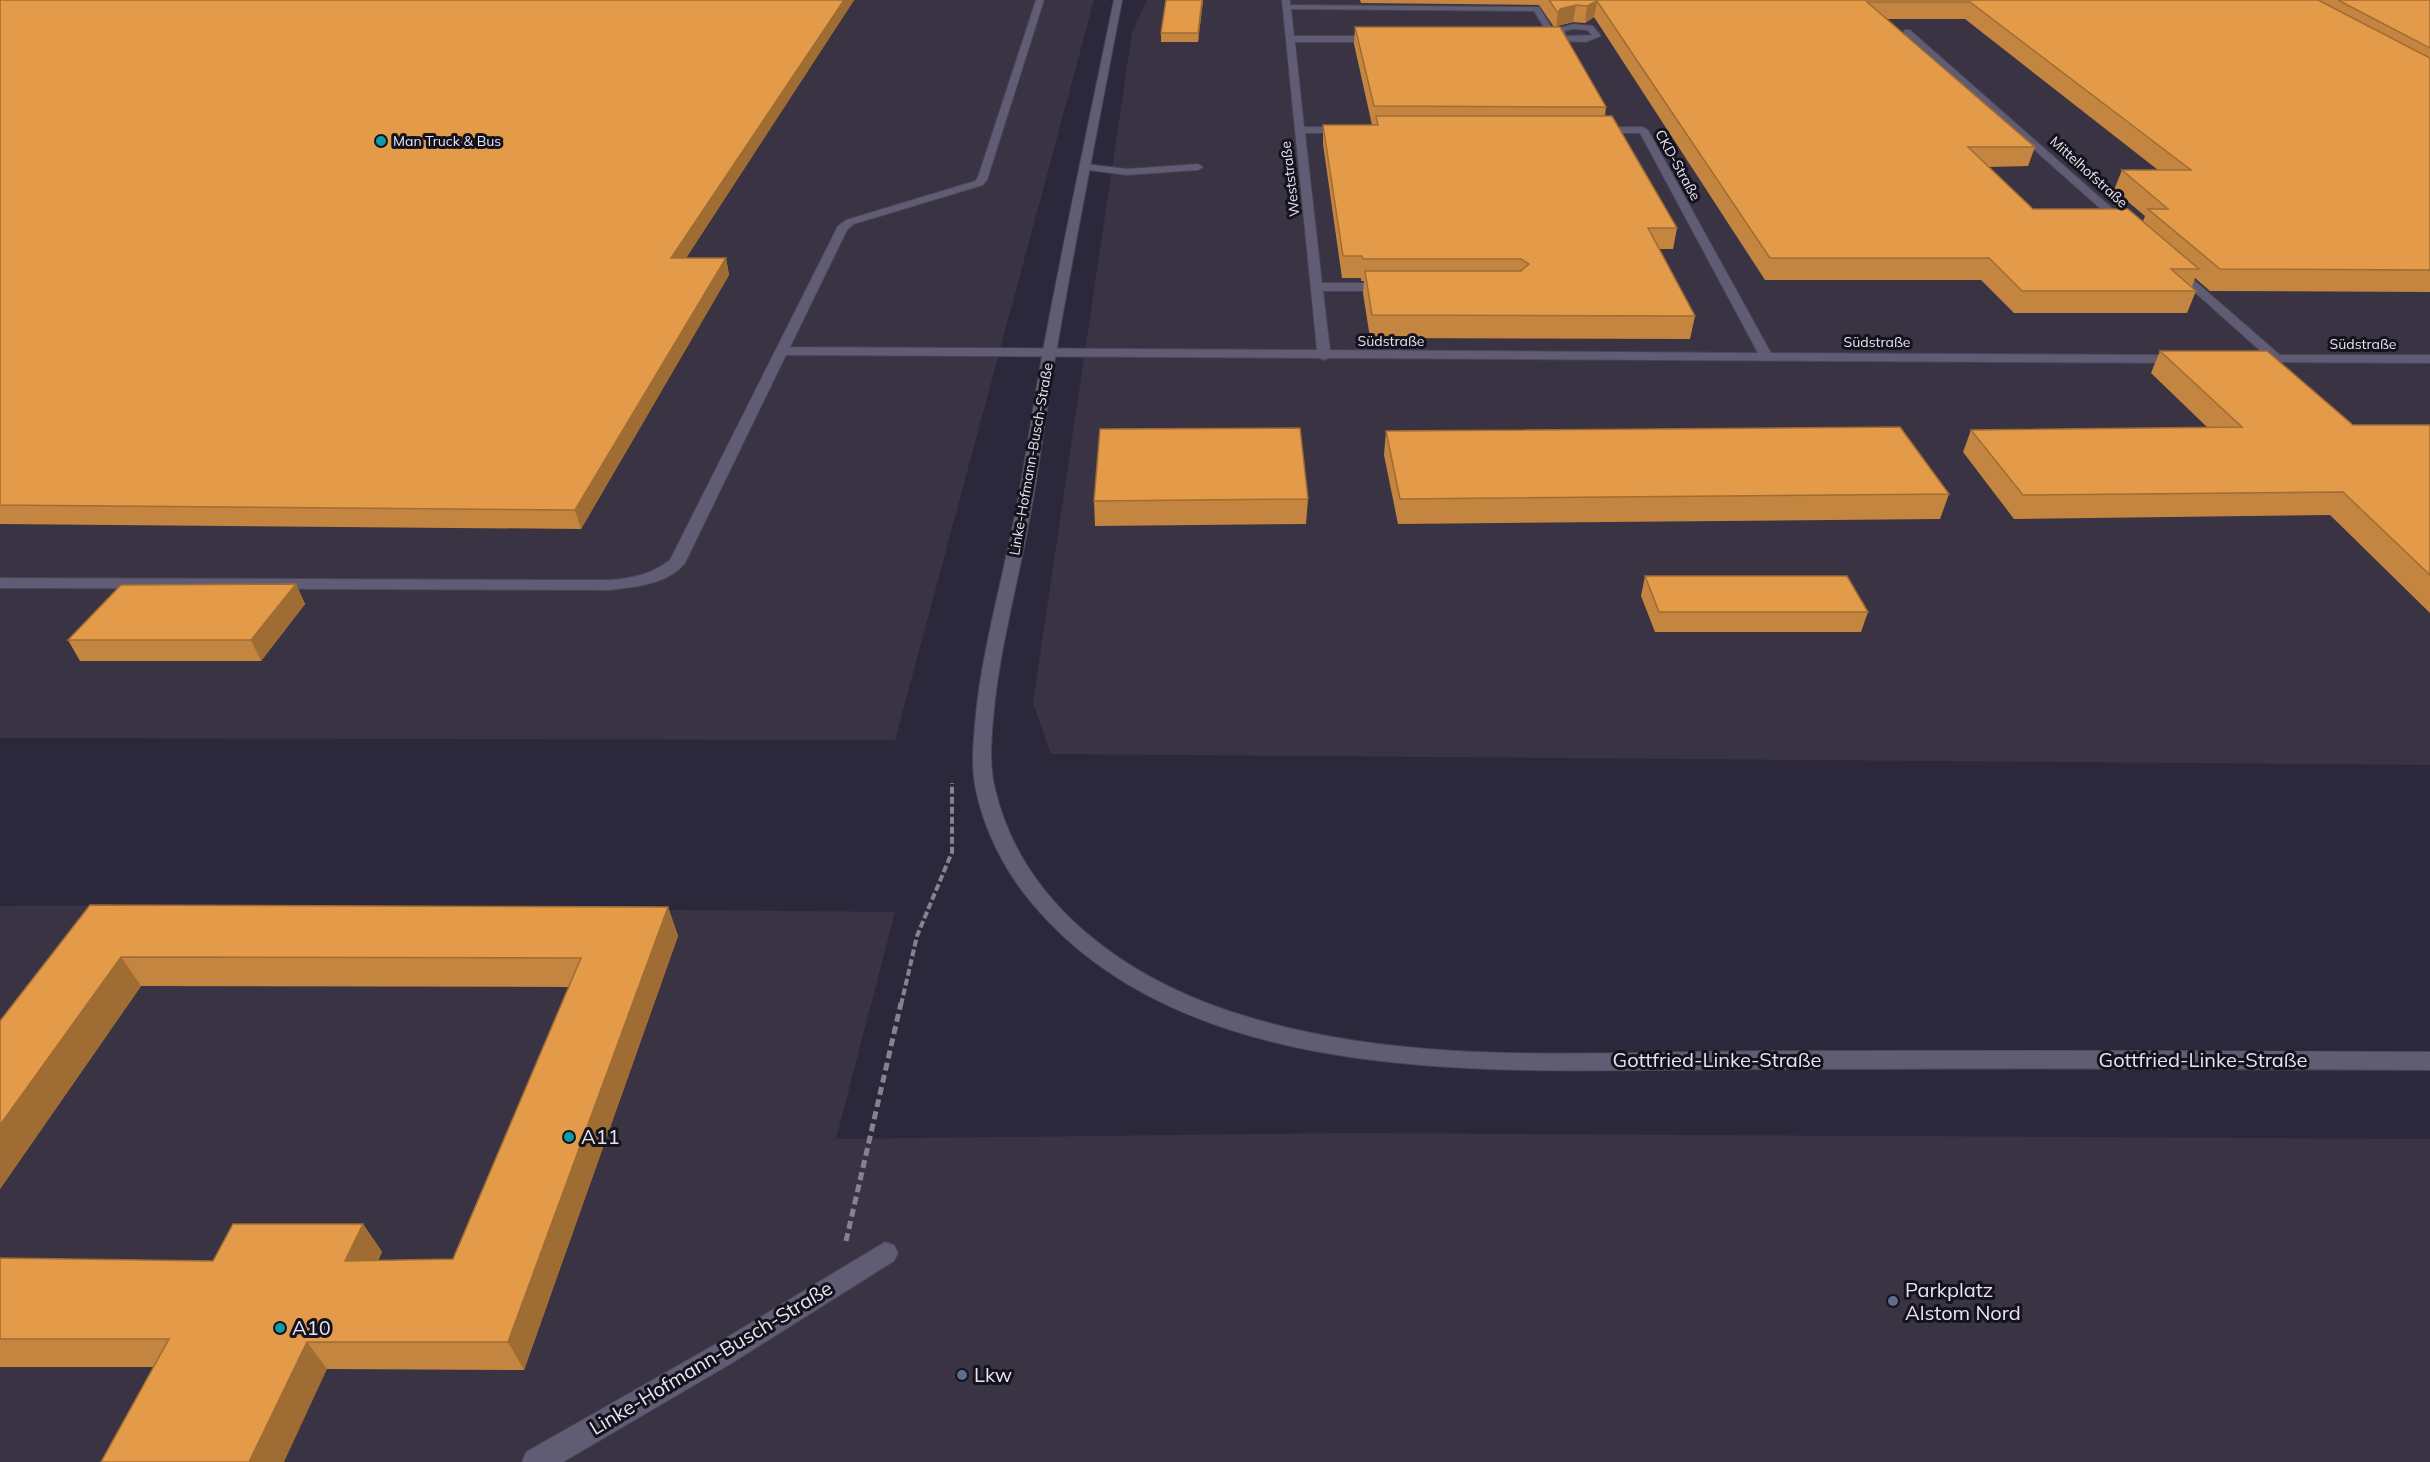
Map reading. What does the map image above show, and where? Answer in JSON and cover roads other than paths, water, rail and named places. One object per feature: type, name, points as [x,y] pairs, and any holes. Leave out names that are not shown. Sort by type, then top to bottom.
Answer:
[{"type":"street","points":[[0,584],[610,585],[641,581],[664,574],[677,563],[842,228],[850,222],[979,183],[983,178],[1040,0]]},
{"type":"street","name":"Linke-Hofmann-Busch-Straße","points":[[1042,906],[1021,878],[1005,849],[993,820],[985,789],[981,759],[986,689],[1022,517],[1084,167],[1118,0]]},
{"type":"street","points":[[1287,4],[1536,9],[1555,39],[1543,39]]},
{"type":"street","name":"Weststraße","points":[[1287,4],[1324,356]]},
{"type":"street","name":"Mittelhofstraße","points":[[1907,32],[2136,234]]},
{"type":"street","points":[[1290,39],[1388,39]]},
{"type":"street","points":[[1300,130],[1359,130]]},
{"type":"street","name":"CKD-Straße","points":[[1584,130],[1643,130],[1767,357]]},
{"type":"street","points":[[1084,167],[1104,172],[1135,172],[1198,167]]},
{"type":"street","points":[[2163,258],[2277,359]]},
{"type":"street","points":[[1318,287],[1400,287]]},
{"type":"street","name":"Südstraße","points":[[782,351],[1050,351],[1324,356],[2194,359]]},
{"type":"street","name":"Südstraße","points":[[2242,359],[2430,359]]},
{"type":"street","name":"Gottfried-Linke-Straße","points":[[1042,906],[1074,936],[1111,964],[1154,990],[1204,1011],[1269,1032],[1338,1046],[1414,1055],[1616,1060],[2430,1061]]},
{"type":"street","name":"Linke-Hofmann-Busch-Straße","points":[[536,1462],[723,1354],[885,1253]]},
{"type":"place","name":"Man Truck & Bus","points":[[381,141]]},
{"type":"place","name":"A11","points":[[569,1137]]},
{"type":"place","name":"Parkplatz Alstom Nord","points":[[1893,1301]]},
{"type":"place","name":"A10","points":[[280,1328]]},
{"type":"place","name":"Lkw","points":[[962,1375]]}]
